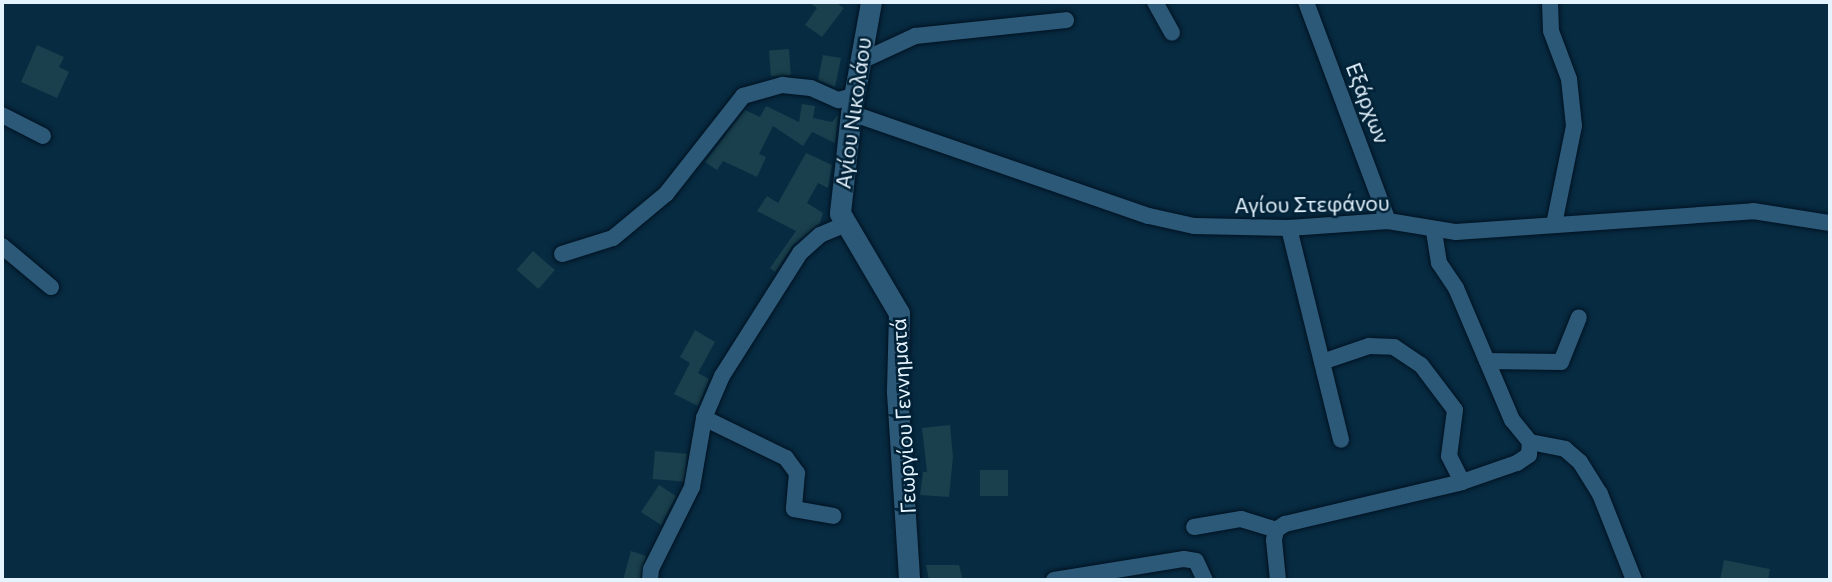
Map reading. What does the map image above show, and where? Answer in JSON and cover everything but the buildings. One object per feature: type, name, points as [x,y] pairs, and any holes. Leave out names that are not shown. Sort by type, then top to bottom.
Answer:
[{"type":"street","name":"Αγίου Νικολάου","points":[[844,225],[840,205],[852,105],[871,2]]},
{"type":"street","points":[[1154,2],[1172,33]]},
{"type":"street","name":"Εξάρχων","points":[[1306,2],[1388,221]]},
{"type":"street","points":[[1550,2],[1550,31],[1569,79],[1574,126],[1554,224]]},
{"type":"street","points":[[859,62],[915,36],[1066,20]]},
{"type":"street","name":"Αγίου Στεφάνου","points":[[562,254],[613,238],[666,194],[743,96],[782,85],[811,88],[1149,216],[1194,226],[1289,228],[1388,221],[1434,231],[1753,211],[1830,223]]},
{"type":"street","points":[[2,116],[43,136]]},
{"type":"street","points":[[650,580],[651,569],[692,487],[704,418],[745,335],[800,253],[820,235],[844,225]]},
{"type":"street","name":"Γεωργίου Γεννηματά","points":[[844,225],[900,313],[897,392],[909,580]]},
{"type":"street","points":[[1289,228],[1341,440]]},
{"type":"street","points":[[1434,231],[1439,263],[1456,288],[1512,420],[1530,442],[1565,449],[1580,462],[1600,494],[1634,580]]},
{"type":"street","points":[[2,246],[51,287]]},
{"type":"street","points":[[1487,361],[1561,362],[1579,317]]},
{"type":"street","points":[[1322,362],[1369,346],[1394,347],[1421,365],[1455,410],[1449,457],[1462,482]]},
{"type":"street","points":[[704,418],[786,458],[797,473],[794,509],[833,516]]},
{"type":"street","points":[[1276,530],[1285,524],[1462,482],[1523,460],[1530,442]]},
{"type":"street","points":[[1194,527],[1241,519],[1276,530]]},
{"type":"street","points":[[1276,530],[1278,580]]},
{"type":"street","points":[[1054,580],[1184,559],[1196,562],[1205,580]]}]
